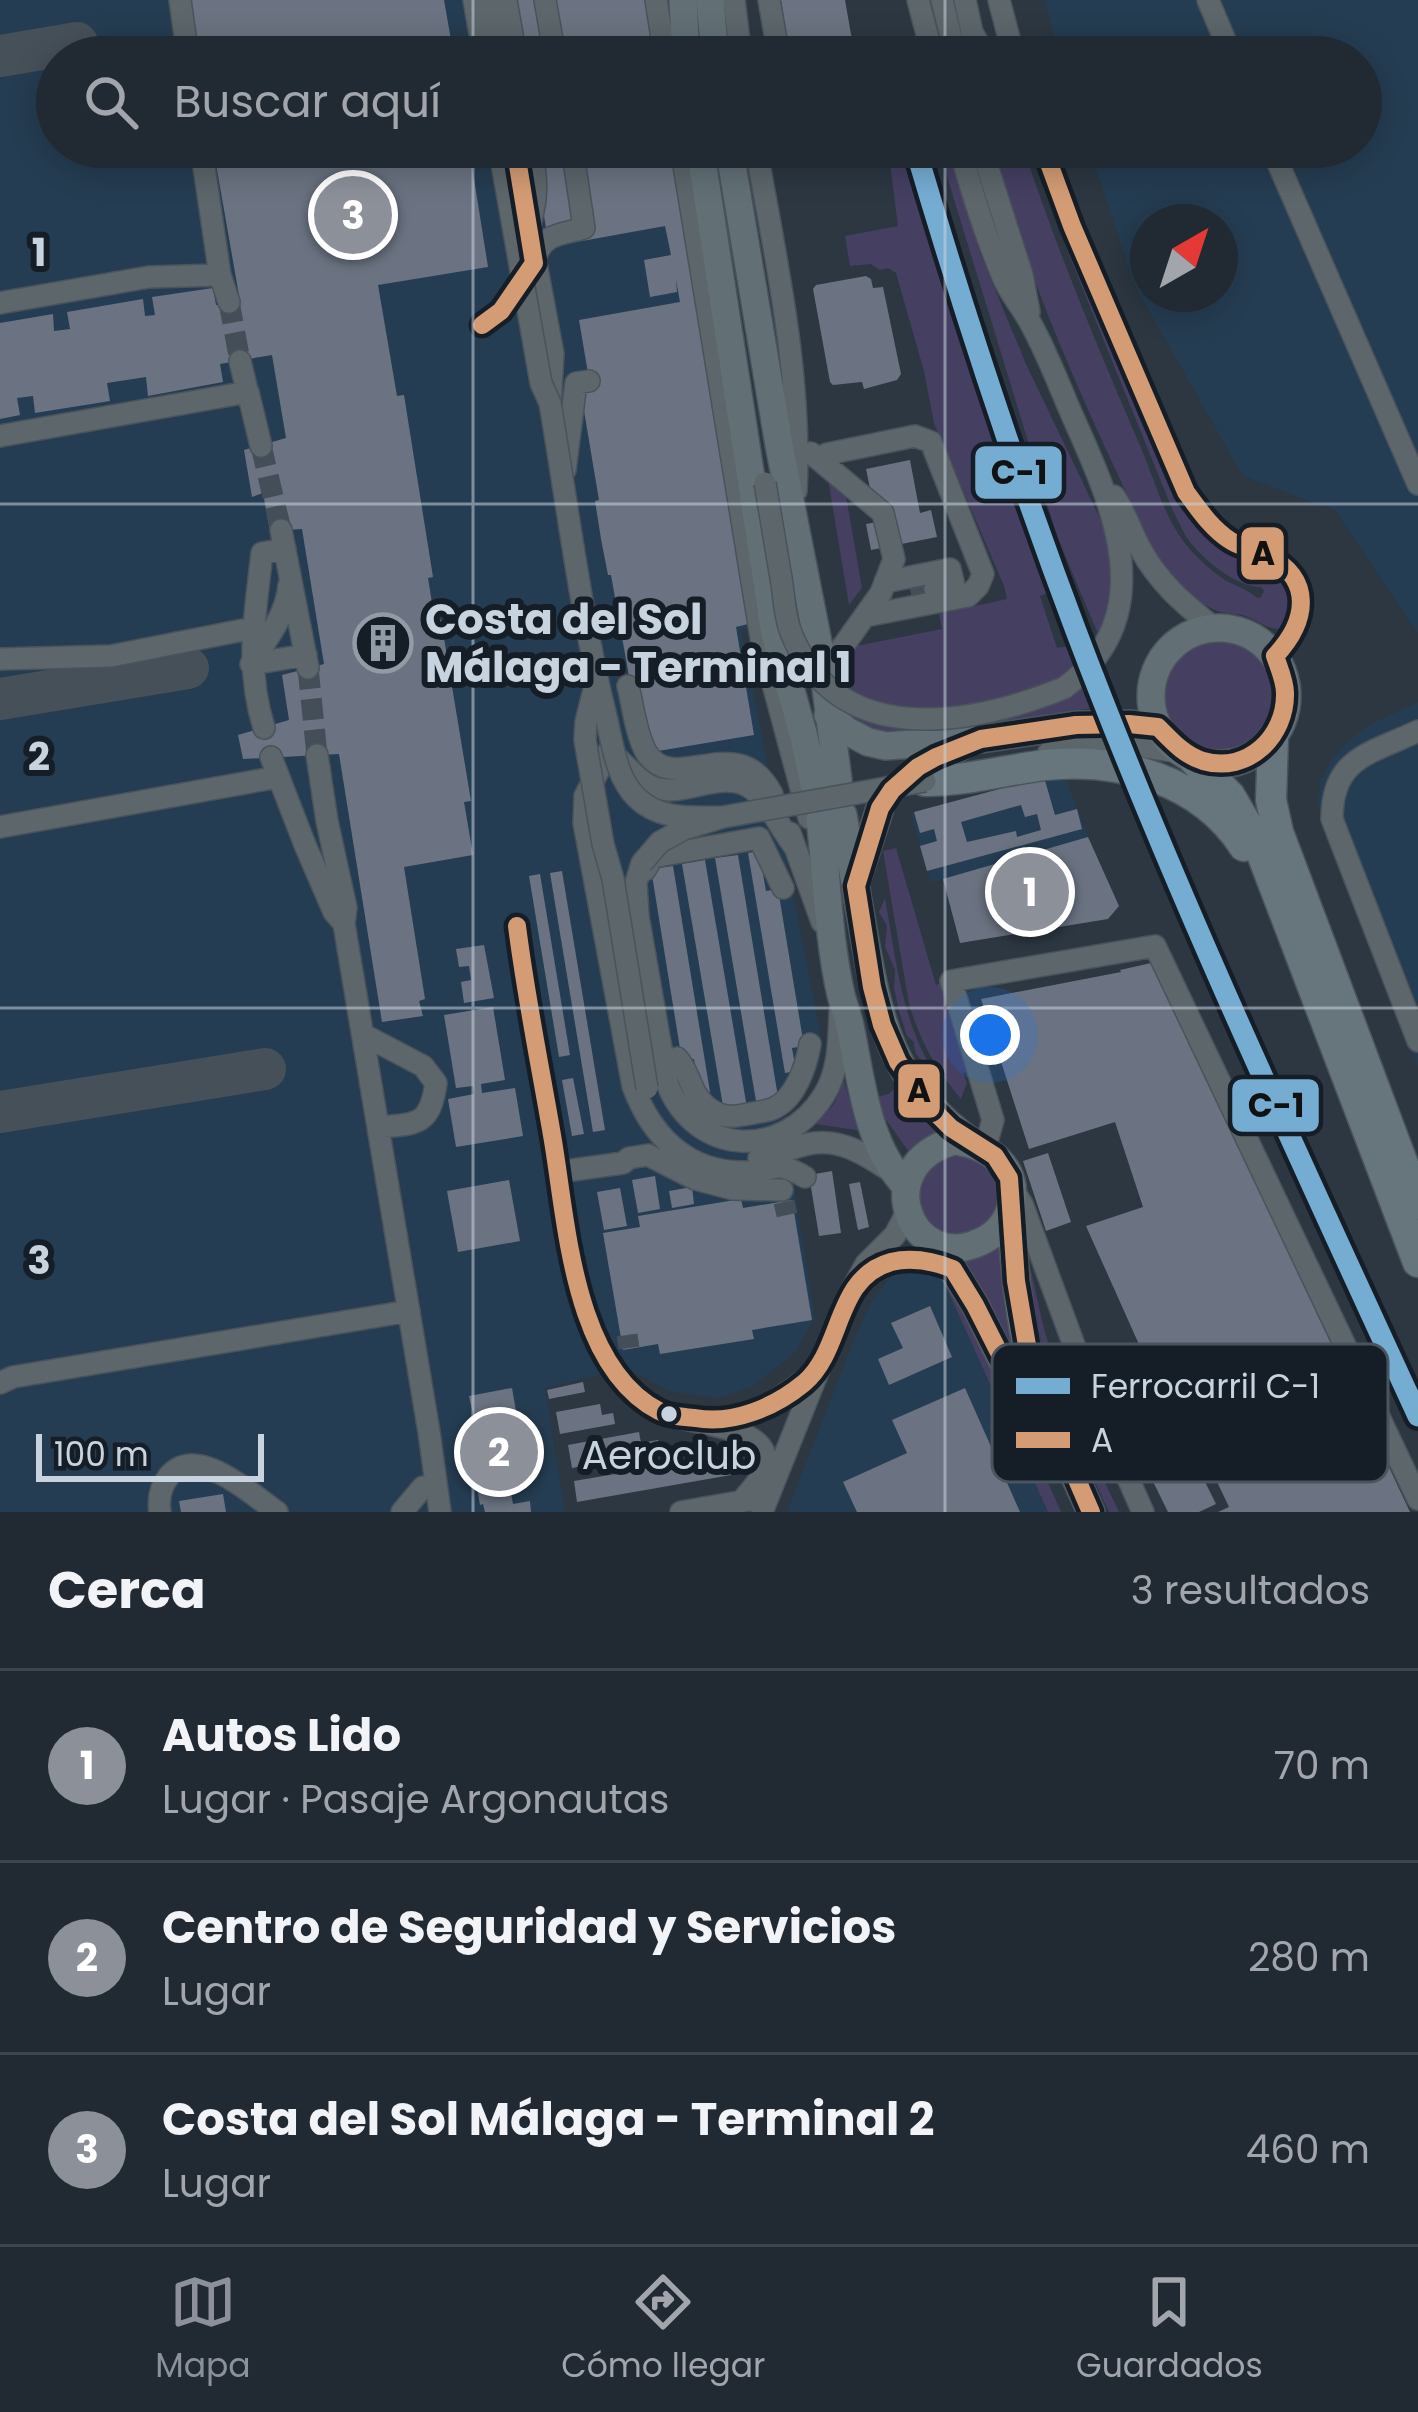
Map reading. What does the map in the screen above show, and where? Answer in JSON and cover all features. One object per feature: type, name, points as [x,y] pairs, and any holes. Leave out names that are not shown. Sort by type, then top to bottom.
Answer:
[{"type":"highway","points":[[1273,738],[1271,800],[1278,832],[1418,1204]]},
{"type":"highway","points":[[1187,756],[1230,796],[1245,818],[1286,911],[1418,1262]]},
{"type":"highway","points":[[921,774],[950,781],[1069,763],[1126,767],[1160,779],[1196,798],[1238,836],[1290,929]]},
{"type":"main road","points":[[682,0],[685,36]]},
{"type":"main road","points":[[710,0],[713,36]]},
{"type":"main road","points":[[703,168],[776,634],[804,736],[826,782],[824,673],[778,445],[733,168]]},
{"type":"main road","points":[[1237,629],[1258,639],[1275,656],[1285,676],[1284,719],[1257,753],[1237,762],[1215,764],[1187,756],[1146,717],[1155,670],[1164,654],[1195,631],[1237,629]]},
{"type":"main road","points":[[827,715],[847,731],[886,746],[1146,717]]},
{"type":"main road","points":[[921,774],[981,739]]},
{"type":"main road","points":[[856,886],[880,808]]},
{"type":"main road","points":[[995,1344],[941,1253],[918,1229],[870,1122],[835,956],[831,817],[856,886],[872,987],[898,1062],[951,1128],[1004,1166],[1011,1198],[1001,1239],[1016,1281],[1027,1344]]},
{"type":"main road","points":[[860,1082],[869,1085],[886,1080],[898,1062]]},
{"type":"main road","points":[[902,1189],[914,1166],[935,1146],[954,1141],[979,1145]]},
{"type":"main road","points":[[941,1253],[1001,1239]]},
{"type":"main road","points":[[1059,1482],[1073,1512]]},
{"type":"main road","points":[[1078,1482],[1091,1512]]},
{"type":"street","points":[[179,0],[185,36]]},
{"type":"street","points":[[474,0],[480,36]]},
{"type":"street","points":[[491,0],[497,36]]},
{"type":"street","points":[[506,0],[512,36]]},
{"type":"street","points":[[544,0],[551,36]]},
{"type":"street","points":[[656,0],[662,36]]},
{"type":"street","points":[[734,0],[738,36]]},
{"type":"street","points":[[769,0],[775,36]]},
{"type":"street","points":[[918,0],[928,36]]},
{"type":"street","points":[[942,0],[951,36]]},
{"type":"street","points":[[965,0],[973,36]]},
{"type":"street","points":[[999,0],[1008,36]]},
{"type":"street","points":[[1208,0],[1223,36]]},
{"type":"street","points":[[204,168],[220,274],[229,302]]},
{"type":"street","points":[[503,168],[542,382],[550,403],[597,680],[620,773],[628,788],[653,810],[670,816],[723,817]]},
{"type":"street","points":[[518,168],[534,262],[531,340],[609,751],[641,780],[684,804],[700,849]]},
{"type":"street","points":[[533,168],[536,197],[528,238],[554,355],[550,403]]},
{"type":"street","points":[[535,258],[545,239],[584,228],[575,168]]},
{"type":"street","points":[[683,168],[762,643],[830,905]]},
{"type":"street","points":[[716,168],[789,627],[816,677],[840,697],[883,717],[910,720],[1033,701],[1064,688],[1081,676],[1107,643],[1123,576],[1121,549],[1097,470],[1031,324],[1005,282],[965,168]]},
{"type":"street","points":[[760,168],[792,360],[798,442],[795,521]]},
{"type":"street","points":[[988,168],[1022,275],[1031,324]]},
{"type":"street","points":[[1051,168],[1186,492],[1209,525],[1234,544],[1286,568],[1300,586],[1298,630],[1275,656]]},
{"type":"street","points":[[1280,168],[1418,484]]},
{"type":"street","points":[[0,303],[149,277],[220,274]]},
{"type":"street","points":[[240,361],[246,386]]},
{"type":"street","points":[[563,483],[576,383],[589,381]]},
{"type":"street","points":[[0,436],[248,392],[261,446]]},
{"type":"street","points":[[826,454],[915,436],[931,442],[983,574],[968,596],[876,600]]},
{"type":"street","points":[[798,442],[883,513],[894,559],[876,600],[824,673]]},
{"type":"street","points":[[1097,470],[1160,580],[1213,627]]},
{"type":"street","points":[[251,664],[307,662],[285,550]]},
{"type":"street","points":[[251,664],[288,594],[285,550]]},
{"type":"street","points":[[264,728],[251,664],[262,553],[285,550]]},
{"type":"street","points":[[876,600],[950,569],[954,586],[935,590]]},
{"type":"street","points":[[876,600],[911,594]]},
{"type":"street","points":[[274,628],[297,612]]},
{"type":"street","points":[[0,659],[110,656],[243,630]]},
{"type":"street","points":[[597,680],[585,740],[647,1088],[658,1113],[692,1146],[739,1160],[763,1158],[809,1143],[844,1145],[902,1189],[895,1235],[875,1252],[819,1369],[766,1504],[741,1502],[681,1512]]},
{"type":"street","points":[[628,686],[644,750],[658,765],[675,770],[724,762],[746,766],[765,782],[788,824],[835,956]]},
{"type":"street","points":[[841,994],[839,1048],[832,1078],[808,1115],[771,1137],[752,1141],[720,1138],[701,1130],[674,1102],[667,1083],[638,916],[636,883],[642,863],[660,842],[723,817],[947,769],[1108,745],[1146,717]]},
{"type":"street","points":[[1418,731],[1355,761],[1336,782],[1332,796],[1332,819],[1418,1042]]},
{"type":"street","points":[[557,1167],[621,1151],[629,1159],[648,1155],[695,1179],[733,1190],[791,1184],[781,1165],[744,1172],[685,1158],[655,1131],[642,1111],[632,1086],[584,823],[585,796],[609,751]]},
{"type":"street","points":[[316,755],[346,908],[344,924],[438,1501]]},
{"type":"street","points":[[0,826],[274,767],[334,912],[344,924]]},
{"type":"street","points":[[664,789],[703,790],[726,781],[742,784],[754,790],[794,846]]},
{"type":"street","points":[[700,849],[703,790]]},
{"type":"street","points":[[644,871],[653,857],[759,838],[783,888]]},
{"type":"street","points":[[517,926],[578,1284],[596,1342],[619,1379],[646,1406],[687,1421],[739,1430],[756,1440],[765,1458],[763,1472],[741,1502]]},
{"type":"street","points":[[979,1145],[994,1120],[951,981],[1155,946],[1345,1344]]},
{"type":"street","points":[[364,1035],[423,1066],[436,1083],[432,1109],[416,1124],[380,1126]]},
{"type":"street","points":[[677,1058],[686,1068],[692,1091],[720,1116],[731,1117],[776,1108],[786,1100],[801,1077],[810,1044]]},
{"type":"street","points":[[1011,1198],[1022,1204],[1074,1344]]},
{"type":"street","points":[[1001,1239],[1033,1244],[1041,1251]]},
{"type":"street","points":[[864,1277],[941,1253]]},
{"type":"street","points":[[864,1277],[898,1254],[941,1253]]},
{"type":"street","points":[[0,1383],[13,1377],[409,1311]]},
{"type":"street","points":[[687,1421],[734,1419],[777,1401],[819,1369]]},
{"type":"street","points":[[1388,1435],[1418,1498]]},
{"type":"street","points":[[160,1512],[164,1482],[190,1463],[223,1475],[277,1512]]},
{"type":"street","points":[[1130,1482],[1143,1512]]},
{"type":"street","points":[[407,1512],[423,1487],[438,1501]]},
{"type":"shaded area","points":[[0,0],[668,0],[674,36],[36,36],[36,168],[694,168],[766,624],[741,630],[823,1047],[817,1071],[801,1100],[783,1117],[815,1317],[796,1351],[752,1387],[716,1398],[671,1391],[626,1369],[545,1388],[565,1512],[0,1512]]},
{"type":"shaded area","points":[[1045,0],[1418,0],[1418,633],[1335,510],[1243,476],[1150,312],[1238,312],[1238,204],[1130,204],[1130,271],[1096,168],[1382,168],[1382,36],[1054,36]]},
{"type":"shaded area","points":[[891,168],[912,168],[944,279],[1050,592],[1040,596],[1057,648],[1070,646],[1093,708],[897,737],[868,732],[851,717],[846,681],[856,646],[942,629],[939,614],[1007,599],[934,423],[896,273],[871,264],[850,266],[845,236],[898,226]]},
{"type":"shaded area","points":[[944,168],[954,168],[980,253],[1026,364],[1106,531],[1114,583],[1098,634],[1057,536]]},
{"type":"shaded area","points":[[998,168],[1030,168],[1077,295],[1176,531],[1214,572],[1261,597],[1261,587],[1221,571],[1183,532],[1059,223],[1182,503],[1214,542],[1267,572],[1288,590],[1289,614],[1278,629],[1205,605],[1180,585],[1154,551],[1043,302]]},
{"type":"shaded area","points":[[828,479],[846,496],[862,588],[849,605]]},
{"type":"shaded area","points":[[1219,641],[1258,657],[1274,696],[1258,735],[1219,751],[1180,735],[1164,696],[1180,657]]},
{"type":"shaded area","points":[[1418,702],[1418,1067],[1318,804],[1321,779],[1344,745],[1369,725]]},
{"type":"shaded area","points":[[1063,772],[1119,906],[1108,919],[960,943],[943,879],[931,882],[911,814]]},
{"type":"shaded area","points":[[896,848],[966,1072],[961,1099],[930,1054],[909,1004],[883,851]]},
{"type":"shaded area","points":[[885,898],[905,1004],[929,1064],[917,1056],[899,1011],[895,970],[885,947],[887,926],[879,912]]},
{"type":"shaded area","points":[[844,1081],[862,1131],[816,1124],[834,1104]]},
{"type":"shaded area","points":[[898,1085],[940,1132],[910,1153],[881,1113],[876,1097]]},
{"type":"shaded area","points":[[953,1152],[980,1159],[998,1180],[1000,1200],[995,1215],[970,1234],[939,1231],[926,1221],[918,1205],[920,1176]]},
{"type":"shaded area","points":[[1000,1249],[1011,1344],[1010,1344],[961,1258]]},
{"type":"shaded area","points":[[1027,1258],[1049,1344],[1042,1344]]},
{"type":"shaded area","points":[[922,1269],[943,1280],[992,1388],[992,1482],[1034,1482],[1048,1512],[787,1512],[855,1337],[873,1299],[894,1273]]},
{"type":"shaded area","points":[[943,1280],[955,1289],[992,1361],[992,1388]]},
{"type":"shaded area","points":[[1034,1482],[1048,1482],[1061,1512],[1048,1512]]},
{"type":"shaded area","points":[[1095,1482],[1105,1482],[1119,1512],[1109,1512]]},
{"type":"building","points":[[188,0],[444,0],[450,36],[194,36]]},
{"type":"building","points":[[510,0],[654,0],[660,36],[516,36]]},
{"type":"building","points":[[781,0],[845,0],[851,36],[787,36]]},
{"type":"building","name":"Costa del Sol Málaga - Terminal 1","points":[[217,168],[472,168],[488,267],[378,285],[397,396],[404,395],[433,577],[428,578],[435,622],[441,620],[471,801],[464,802],[473,855],[404,867],[425,999],[419,1001],[423,1016],[382,1022],[339,754],[243,759],[238,735],[289,720],[282,675],[324,664],[302,529],[270,531],[263,493],[252,497],[244,450],[286,438],[272,355],[220,364],[223,382],[148,396],[146,377],[107,383],[110,401],[35,413],[33,396],[17,398],[20,415],[0,419],[0,323],[53,314],[54,331],[70,329],[67,312],[143,299],[145,316],[155,315],[152,297],[213,288],[216,305],[240,301]]},
{"type":"building","points":[[536,168],[681,168],[756,622],[736,627],[754,735],[652,752],[639,681],[630,682],[601,539],[581,393],[591,391],[579,320],[680,302],[676,280],[677,292],[650,297],[644,260],[671,255],[665,226],[549,247]]},
{"type":"building","points":[[866,276],[873,288],[883,287],[901,374],[897,380],[864,389],[862,382],[833,385],[813,289]]},
{"type":"building","points":[[910,460],[920,513],[931,510],[937,537],[871,550],[866,524],[877,522],[866,469]]},
{"type":"building","points":[[1044,777],[1055,815],[1077,809],[1082,829],[927,871],[920,846],[937,841],[934,829],[920,833],[914,812]],"holes":[[[1021,805],[1025,817],[1037,814],[1041,830],[967,842],[961,822]]]},
{"type":"building","points":[[1088,837],[1119,906],[1108,919],[960,943],[943,879]]},
{"type":"building","points":[[759,851],[766,891],[778,889],[804,1046],[792,1048],[796,1071],[785,1073],[748,853]]},
{"type":"building","points":[[738,855],[778,1097],[757,1107],[715,858]]},
{"type":"building","points":[[705,860],[747,1108],[724,1112],[682,864]]},
{"type":"building","points":[[673,866],[710,1092],[700,1094],[694,1059],[682,1061],[651,869]]},
{"type":"building","points":[[562,871],[605,1130],[593,1132],[550,873]]},
{"type":"building","points":[[540,874],[570,1055],[559,1057],[529,876]]},
{"type":"building","points":[[484,945],[494,998],[464,1003],[461,982],[471,980],[469,966],[459,967],[456,949]]},
{"type":"building","points":[[1151,963],[1331,1344],[1139,1344],[1086,1226],[1143,1207],[1115,1122],[1029,1149],[981,999]]},
{"type":"building","points":[[493,1007],[505,1080],[481,1084],[482,1093],[515,1088],[523,1136],[456,1147],[448,1099],[474,1094],[473,1086],[456,1088],[444,1015]]},
{"type":"building","points":[[573,1078],[584,1134],[572,1136],[562,1080]]},
{"type":"building","points":[[1048,1153],[1071,1222],[1046,1231],[1023,1161]]},
{"type":"building","points":[[832,1171],[841,1233],[819,1236],[809,1175]]},
{"type":"building","points":[[655,1176],[660,1209],[638,1213],[632,1180]]},
{"type":"building","points":[[509,1180],[520,1241],[458,1252],[447,1191]]},
{"type":"building","points":[[860,1182],[869,1227],[858,1230],[849,1184]]},
{"type":"building","points":[[692,1187],[694,1204],[672,1208],[669,1191]]},
{"type":"building","points":[[620,1188],[627,1226],[604,1230],[597,1192]]},
{"type":"building","points":[[741,1199],[743,1208],[792,1200],[812,1320],[752,1330],[754,1339],[660,1354],[658,1344],[623,1350],[603,1233],[640,1227],[638,1216]]},
{"type":"building","points":[[930,1306],[952,1357],[889,1385],[878,1359],[903,1348],[891,1323]]},
{"type":"building","points":[[583,1382],[585,1392],[549,1399],[547,1390]]},
{"type":"building","points":[[512,1388],[516,1411],[493,1415],[494,1421],[515,1417],[519,1440],[501,1443],[502,1448],[522,1444],[526,1468],[507,1471],[513,1504],[530,1501],[531,1512],[485,1512],[476,1482],[490,1479],[489,1474],[478,1476],[470,1449],[466,1425],[480,1423],[479,1418],[474,1419],[469,1396]]},
{"type":"building","points":[[965,1388],[992,1449],[992,1482],[1007,1482],[1020,1512],[857,1512],[843,1482],[907,1453],[892,1420]]},
{"type":"building","points":[[600,1404],[602,1415],[613,1413],[615,1424],[560,1434],[556,1412]]},
{"type":"building","points":[[639,1432],[641,1443],[658,1440],[661,1452],[572,1468],[568,1445]]},
{"type":"building","points":[[727,1455],[731,1475],[577,1502],[574,1481]]},
{"type":"building","points":[[1388,1465],[1410,1512],[1218,1512],[1229,1507],[1217,1482],[1388,1482]]},
{"type":"building","points":[[1153,1482],[1205,1482],[1216,1504],[1199,1512],[1168,1512]]},
{"type":"building","points":[[223,1494],[226,1512],[181,1512],[179,1501]]},
{"type":"taxiway","points":[[0,56],[36,50]]},
{"type":"taxiway","points":[[0,699],[188,668]]},
{"type":"taxiway","points":[[0,1112],[265,1069]]},
{"type":"tunnel","points":[[482,325],[501,311],[530,268]]},
{"type":"tunnel","points":[[229,302],[240,361]]},
{"type":"tunnel","points":[[261,446],[281,530]]},
{"type":"tunnel","points":[[911,594],[935,589]]},
{"type":"tunnel","points":[[308,668],[317,755]]},
{"type":"tunnel","points":[[784,1202],[787,1215]]},
{"type":"tunnel","points":[[627,1335],[629,1348]]},
{"type":"rail line","name":"C-1","points":[[921,168],[1011,451],[1115,731],[1240,1026],[1385,1344]]},
{"type":"rail line","name":"C-1","points":[[1388,1350],[1418,1416]]},
{"type":"transit line","name":"A","points":[[482,325],[501,311],[534,263],[518,168]]},
{"type":"transit line","name":"A","points":[[1027,1344],[1016,1281],[1009,1178],[995,1156],[934,1111],[898,1062],[882,1025],[856,886],[880,808],[892,790],[936,757],[981,739],[1076,725],[1158,727],[1203,761],[1219,764],[1249,757],[1279,724],[1285,693],[1275,656],[1294,629],[1301,602],[1293,576],[1282,565],[1224,536],[1186,492],[1051,168]]},
{"type":"transit line","name":"A","points":[[517,926],[579,1291],[609,1362],[631,1390],[659,1411],[681,1417],[724,1419],[767,1406],[793,1392],[817,1369],[859,1283],[891,1262],[930,1262],[953,1269],[995,1344]]},
{"type":"transit line","name":"A","points":[[1078,1482],[1091,1512]]},
{"type":"place","name":"Costa del Sol Málaga - Terminal 2","points":[[353,215]]},
{"type":"place","name":"Costa del Sol Málaga - Terminal 1","points":[[383,643]]},
{"type":"place","name":"Autos Lido","points":[[1030,892]]},
{"type":"place","name":"Aeroclub","points":[[669,1414]]},
{"type":"place","name":"Centro de Seguridad y Servicios","points":[[499,1452]]}]
